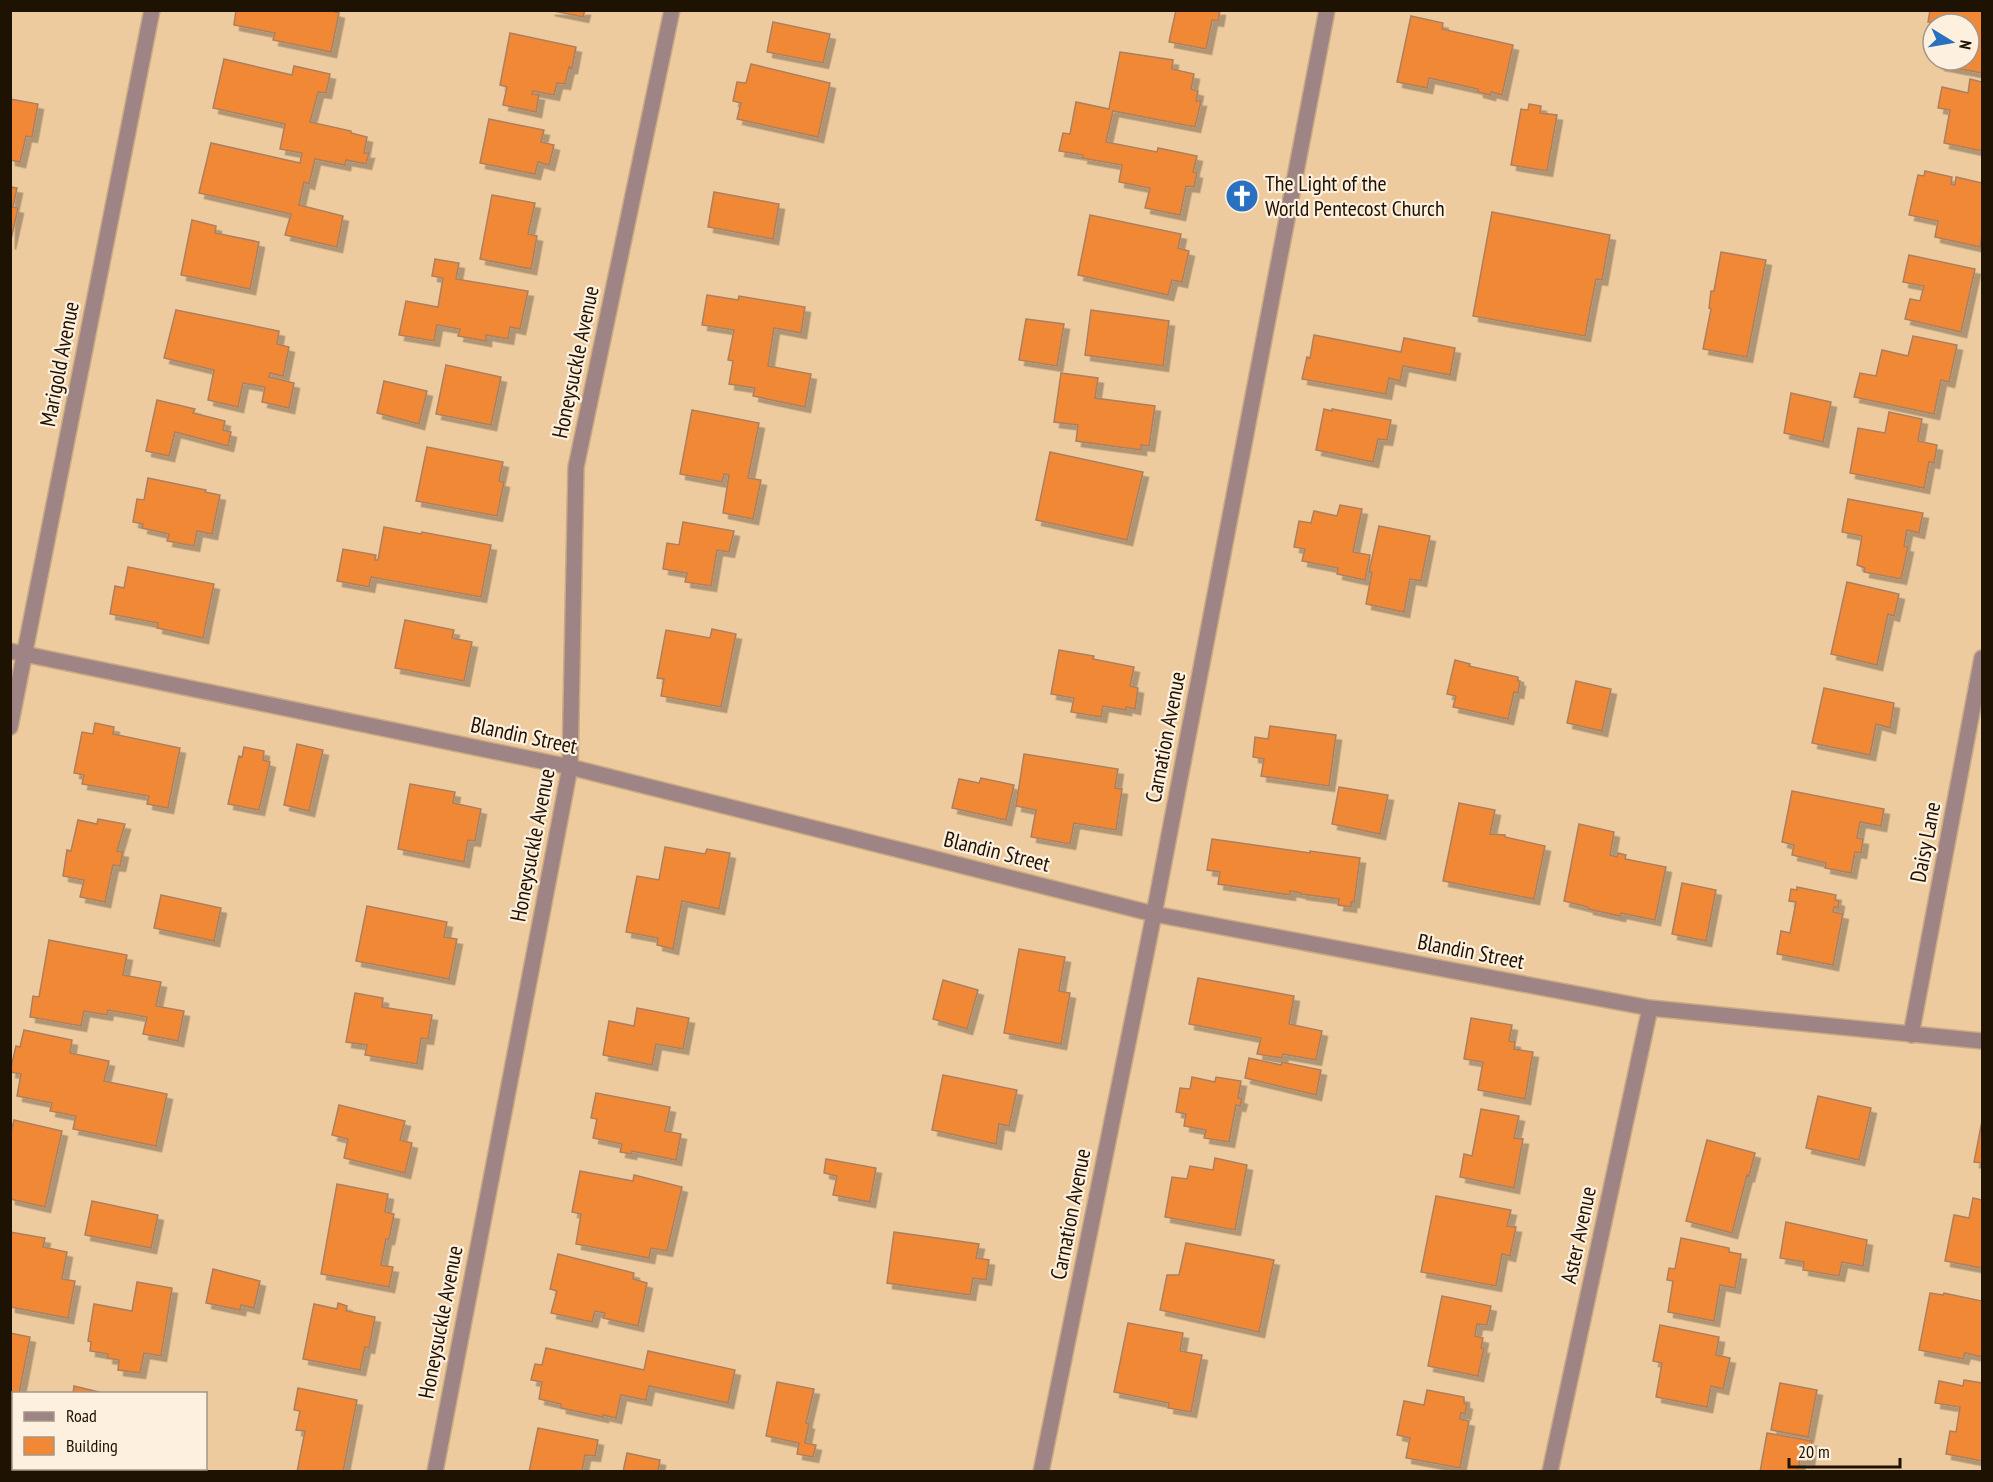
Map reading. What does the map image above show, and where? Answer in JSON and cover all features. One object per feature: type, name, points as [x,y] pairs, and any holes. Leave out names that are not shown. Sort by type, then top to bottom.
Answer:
[{"type":"street","name":"Marigold Avenue","points":[[10,727],[18,652],[152,10]]},
{"type":"street","name":"Honeysuckle Avenue","points":[[435,1472],[570,767],[576,467],[672,10]]},
{"type":"street","name":"Carnation Avenue","points":[[1041,1472],[1154,914],[1327,10]]},
{"type":"street","name":"Blandin Street","points":[[18,652],[570,767],[1154,914],[1650,1008],[1983,1041]]},
{"type":"street","name":"Daisy Lane","points":[[1911,1035],[1983,658]]},
{"type":"street","name":"Aster Avenue","points":[[1551,1472],[1650,1008]]},
{"type":"building","points":[[236,10],[329,10],[339,13],[331,52],[273,40],[275,33],[234,25]]},
{"type":"building","points":[[549,10],[585,10],[583,17]]},
{"type":"building","points":[[1176,10],[1220,10],[1218,21],[1212,20],[1206,49],[1169,42]]},
{"type":"building","points":[[1930,10],[1982,10],[1982,73],[1977,72],[1981,72],[1981,12],[1930,12]]},
{"type":"building","points":[[1411,16],[1443,23],[1442,29],[1513,45],[1502,95],[1491,92],[1490,95],[1478,92],[1478,89],[1429,78],[1427,88],[1397,82]]},
{"type":"building","points":[[773,22],[830,34],[823,63],[767,52]]},
{"type":"building","points":[[510,33],[576,47],[572,68],[569,67],[565,84],[557,83],[554,95],[533,91],[532,94],[539,95],[536,112],[503,105],[507,87],[500,85]]},
{"type":"building","points":[[1120,52],[1173,60],[1172,69],[1194,74],[1191,89],[1198,91],[1196,101],[1201,101],[1195,127],[1113,111],[1106,142],[1157,152],[1158,148],[1197,156],[1193,172],[1197,173],[1194,187],[1186,186],[1180,215],[1145,208],[1150,188],[1119,182],[1122,165],[1082,158],[1083,155],[1059,151],[1063,133],[1070,134],[1076,102],[1109,109]]},
{"type":"building","points":[[224,59],[292,75],[294,66],[330,74],[326,93],[318,92],[310,122],[367,137],[364,153],[369,153],[366,164],[346,160],[345,165],[315,159],[309,184],[304,182],[299,205],[343,216],[337,247],[285,235],[291,214],[199,193],[211,143],[300,163],[302,153],[280,149],[285,124],[213,108]]},
{"type":"building","points":[[751,64],[830,83],[818,137],[737,119],[741,103],[733,101],[737,82],[746,83]]},
{"type":"building","points":[[1970,79],[1982,82],[1982,151],[1944,143],[1950,110],[1938,108],[1942,87],[1968,93]]},
{"type":"building","points":[[10,99],[38,104],[32,137],[26,136],[20,162],[10,160]]},
{"type":"building","points":[[1529,104],[1541,106],[1540,113],[1557,115],[1547,171],[1511,165],[1521,109],[1528,110]]},
{"type":"building","points":[[489,119],[544,130],[541,142],[554,145],[549,165],[538,162],[535,174],[480,163]]},
{"type":"building","points":[[1925,171],[1952,177],[1951,184],[1955,185],[1956,177],[1982,183],[1980,247],[1935,237],[1938,221],[1909,215],[1918,175],[1924,176]]},
{"type":"building","points":[[10,187],[17,188],[13,207],[18,208],[10,244]]},
{"type":"building","points":[[714,192],[779,204],[773,239],[708,227]]},
{"type":"building","points":[[492,195],[535,203],[528,234],[537,236],[531,269],[480,259]]},
{"type":"building","points":[[1492,212],[1610,235],[1602,280],[1596,279],[1585,336],[1473,316]]},
{"type":"building","points":[[1090,215],[1181,234],[1178,248],[1189,251],[1182,282],[1172,280],[1168,295],[1078,275]]},
{"type":"building","points":[[192,220],[216,226],[215,233],[259,242],[250,289],[181,275]]},
{"type":"building","points":[[1721,252],[1766,260],[1747,357],[1703,349],[1711,309],[1709,308],[1711,291],[1714,291]]},
{"type":"building","points":[[1909,255],[1975,269],[1961,332],[1905,319],[1910,299],[1920,301],[1924,286],[1903,282]]},
{"type":"building","points":[[435,259],[459,263],[456,279],[528,291],[520,329],[510,327],[508,339],[486,335],[486,341],[458,336],[460,329],[437,325],[434,341],[399,335],[406,301],[438,307],[443,278],[432,276]]},
{"type":"building","points":[[707,295],[738,300],[739,296],[805,307],[801,333],[774,328],[768,366],[811,374],[805,407],[753,396],[755,388],[729,384],[733,361],[728,360],[734,330],[702,325]]},
{"type":"building","points":[[176,310],[279,331],[277,344],[289,347],[283,376],[270,373],[269,377],[294,383],[289,408],[262,402],[265,387],[243,383],[238,407],[208,400],[214,370],[164,358]]},
{"type":"building","points":[[1091,310],[1169,321],[1163,366],[1085,355]]},
{"type":"building","points":[[1026,319],[1064,324],[1057,366],[1019,360]]},
{"type":"building","points":[[1314,335],[1401,352],[1404,338],[1455,348],[1450,375],[1403,366],[1400,381],[1389,378],[1386,394],[1302,379],[1307,357],[1310,358]]},
{"type":"building","points":[[1913,336],[1957,345],[1949,382],[1941,380],[1934,414],[1854,397],[1860,373],[1876,376],[1882,350],[1908,356]]},
{"type":"building","points":[[446,365],[501,377],[491,425],[436,414]]},
{"type":"building","points":[[1061,373],[1098,378],[1095,398],[1155,406],[1149,446],[1141,445],[1141,450],[1076,441],[1078,425],[1054,422]]},
{"type":"building","points":[[384,381],[427,391],[419,424],[377,413]]},
{"type":"building","points":[[1791,393],[1831,402],[1823,442],[1784,433]]},
{"type":"building","points":[[157,400],[195,409],[193,413],[225,421],[223,430],[231,432],[228,446],[175,432],[169,456],[146,451]]},
{"type":"building","points":[[1324,409],[1391,420],[1387,440],[1378,439],[1373,462],[1316,450]]},
{"type":"building","points":[[692,410],[759,423],[748,478],[761,480],[753,519],[723,513],[729,475],[724,474],[722,482],[680,474]]},
{"type":"building","points":[[1889,412],[1922,419],[1918,441],[1937,445],[1934,463],[1929,462],[1924,488],[1850,473],[1858,428],[1885,433]]},
{"type":"building","points":[[427,447],[503,462],[499,481],[504,482],[497,516],[416,501]]},
{"type":"building","points":[[1050,452],[1143,472],[1127,540],[1036,520]]},
{"type":"building","points":[[148,478],[220,495],[212,534],[197,531],[194,546],[167,541],[169,534],[142,528],[143,524],[133,522],[137,499],[144,500]]},
{"type":"building","points":[[1848,499],[1923,513],[1919,533],[1907,530],[1904,546],[1908,547],[1901,579],[1864,572],[1865,568],[1857,565],[1862,536],[1842,532]]},
{"type":"building","points":[[1340,505],[1362,509],[1353,552],[1370,555],[1365,580],[1337,574],[1338,568],[1302,561],[1305,549],[1294,547],[1299,521],[1311,523],[1314,511],[1337,516]]},
{"type":"building","points":[[683,522],[734,531],[729,552],[717,550],[711,586],[685,582],[687,573],[663,569],[667,543],[679,545]]},
{"type":"building","points":[[1379,526],[1430,536],[1421,581],[1410,579],[1404,612],[1366,604],[1372,572],[1369,572]]},
{"type":"building","points":[[384,527],[491,545],[481,597],[371,577],[369,587],[337,581],[343,549],[376,555],[375,560],[378,560]]},
{"type":"building","points":[[128,567],[214,584],[203,638],[157,628],[158,623],[110,614],[115,586],[124,588]]},
{"type":"building","points":[[1847,582],[1899,594],[1894,616],[1888,614],[1877,665],[1831,654]]},
{"type":"building","points":[[405,620],[454,630],[452,638],[472,642],[464,681],[395,668]]},
{"type":"building","points":[[712,629],[736,634],[721,707],[661,696],[664,679],[657,678],[666,630],[710,638]]},
{"type":"building","points":[[1059,650],[1094,656],[1093,659],[1134,667],[1130,686],[1138,688],[1135,709],[1126,707],[1126,710],[1103,706],[1101,717],[1071,712],[1074,698],[1051,694]]},
{"type":"building","points":[[1455,660],[1470,664],[1469,666],[1518,677],[1520,681],[1518,693],[1514,692],[1508,719],[1453,707],[1456,696],[1447,694]]},
{"type":"building","points":[[1576,681],[1611,689],[1602,731],[1567,723]]},
{"type":"building","points":[[1824,688],[1894,703],[1890,728],[1876,724],[1870,755],[1812,743]]},
{"type":"building","points":[[95,723],[114,727],[113,734],[180,748],[168,808],[147,804],[149,796],[82,784],[84,775],[74,773],[82,732],[93,734]]},
{"type":"building","points":[[1270,726],[1336,735],[1329,786],[1261,776],[1264,759],[1253,757],[1255,737],[1268,739]]},
{"type":"building","points":[[297,744],[323,750],[309,811],[284,805]]},
{"type":"building","points":[[244,747],[264,751],[263,760],[270,762],[259,810],[228,804],[239,756],[242,757]]},
{"type":"building","points":[[1024,754],[1118,769],[1115,788],[1122,789],[1116,830],[1074,823],[1070,844],[1031,837],[1036,810],[1016,806]]},
{"type":"building","points":[[981,778],[1014,785],[1006,820],[952,808],[959,779],[979,783]]},
{"type":"building","points":[[410,784],[455,792],[453,803],[481,809],[475,841],[468,840],[464,862],[398,849]]},
{"type":"building","points":[[1339,787],[1388,795],[1380,834],[1332,824]]},
{"type":"building","points":[[1792,791],[1884,809],[1881,826],[1860,822],[1857,838],[1863,839],[1861,853],[1855,852],[1851,873],[1825,868],[1826,863],[1792,855],[1794,845],[1782,842]]},
{"type":"building","points":[[1459,803],[1495,810],[1490,834],[1505,835],[1505,837],[1545,846],[1534,899],[1443,881]]},
{"type":"building","points":[[98,819],[125,824],[117,851],[123,852],[120,866],[113,865],[105,902],[80,897],[84,880],[63,876],[67,850],[71,851],[78,820],[97,824]]},
{"type":"building","points":[[1579,824],[1614,832],[1610,855],[1617,857],[1618,853],[1626,855],[1625,859],[1666,867],[1655,920],[1621,913],[1620,916],[1564,901]]},
{"type":"building","points":[[1212,839],[1360,858],[1354,902],[1351,902],[1351,907],[1338,905],[1339,899],[1290,891],[1290,895],[1218,884],[1220,872],[1207,870]]},
{"type":"building","points":[[665,847],[705,854],[707,849],[730,853],[719,909],[682,901],[673,949],[657,945],[658,938],[626,932],[637,876],[659,880]]},
{"type":"building","points":[[1682,883],[1716,890],[1706,941],[1672,934]]},
{"type":"building","points":[[1797,887],[1836,895],[1835,900],[1839,901],[1838,908],[1834,907],[1833,912],[1843,914],[1833,965],[1777,954],[1781,931],[1790,933],[1796,902],[1789,901],[1791,889],[1797,890]]},
{"type":"building","points":[[161,895],[221,908],[214,941],[154,928]]},
{"type":"building","points":[[367,906],[447,922],[444,937],[457,939],[449,979],[356,961]]},
{"type":"building","points":[[49,940],[127,955],[123,975],[161,982],[156,1006],[184,1011],[178,1041],[143,1034],[147,1017],[108,1010],[107,1015],[84,1011],[81,1026],[30,1017],[33,996],[39,997]]},
{"type":"building","points":[[1019,949],[1065,957],[1059,991],[1070,993],[1061,1044],[1004,1033]]},
{"type":"building","points":[[1198,978],[1294,996],[1289,1024],[1322,1031],[1316,1060],[1283,1054],[1282,1058],[1257,1054],[1261,1038],[1189,1024]]},
{"type":"building","points":[[943,980],[978,990],[967,1029],[933,1019]]},
{"type":"building","points":[[355,993],[383,998],[382,1007],[432,1015],[428,1039],[421,1038],[417,1064],[365,1055],[367,1045],[346,1042]]},
{"type":"building","points":[[637,1008],[689,1018],[683,1049],[656,1044],[652,1065],[603,1055],[609,1021],[634,1026]]},
{"type":"building","points":[[1471,1018],[1512,1025],[1509,1041],[1515,1042],[1514,1049],[1533,1052],[1525,1099],[1478,1090],[1483,1062],[1464,1059]]},
{"type":"building","points":[[24,1030],[72,1040],[70,1053],[109,1061],[104,1081],[167,1094],[156,1146],[73,1129],[76,1116],[50,1111],[52,1103],[17,1096],[21,1074],[10,1072],[16,1046],[20,1047]]},
{"type":"building","points":[[1249,1058],[1321,1070],[1316,1095],[1245,1078]]},
{"type":"building","points":[[943,1075],[1017,1090],[1009,1126],[999,1124],[996,1144],[932,1130]]},
{"type":"building","points":[[1192,1077],[1215,1082],[1216,1077],[1241,1081],[1238,1098],[1242,1099],[1240,1106],[1236,1105],[1229,1142],[1204,1138],[1206,1130],[1184,1126],[1186,1114],[1176,1112],[1180,1088],[1190,1089]]},
{"type":"building","points":[[596,1093],[670,1107],[665,1131],[681,1134],[676,1160],[632,1151],[631,1154],[620,1152],[622,1144],[593,1138],[597,1119],[591,1118]]},
{"type":"building","points":[[1818,1096],[1871,1108],[1859,1160],[1806,1148]]},
{"type":"building","points":[[339,1105],[405,1121],[400,1140],[412,1143],[405,1173],[344,1158],[348,1139],[332,1135]]},
{"type":"building","points":[[1481,1109],[1519,1116],[1514,1138],[1523,1139],[1514,1188],[1460,1177],[1464,1154],[1472,1156]]},
{"type":"building","points":[[14,1120],[62,1131],[45,1207],[10,1199],[10,1136]]},
{"type":"building","points":[[1982,1121],[1982,1163],[1974,1162]]},
{"type":"building","points":[[1707,1140],[1755,1153],[1732,1233],[1686,1221]]},
{"type":"building","points":[[1215,1158],[1247,1165],[1235,1230],[1165,1217],[1172,1177],[1187,1179],[1190,1166],[1213,1170]]},
{"type":"building","points":[[826,1159],[876,1168],[870,1202],[833,1195],[837,1176],[824,1173]]},
{"type":"building","points":[[580,1171],[633,1181],[634,1175],[682,1187],[667,1251],[651,1248],[649,1258],[576,1244],[581,1214],[572,1212]]},
{"type":"building","points":[[337,1184],[388,1194],[385,1212],[394,1214],[381,1265],[393,1267],[389,1287],[321,1274]]},
{"type":"building","points":[[1436,1196],[1511,1210],[1507,1226],[1516,1227],[1510,1256],[1502,1254],[1496,1286],[1421,1272]]},
{"type":"building","points":[[1973,1198],[1982,1200],[1982,1268],[1945,1261],[1954,1215],[1969,1218]]},
{"type":"building","points":[[92,1201],[158,1215],[151,1248],[85,1235]]},
{"type":"building","points":[[1786,1222],[1867,1240],[1863,1266],[1842,1262],[1839,1276],[1803,1270],[1804,1262],[1780,1258]]},
{"type":"building","points":[[10,1232],[45,1238],[43,1247],[67,1252],[62,1279],[75,1281],[68,1318],[10,1307]]},
{"type":"building","points":[[894,1232],[979,1244],[976,1258],[989,1260],[986,1280],[973,1278],[970,1295],[887,1283]]},
{"type":"building","points":[[1681,1238],[1729,1248],[1729,1252],[1741,1254],[1735,1288],[1720,1285],[1714,1321],[1668,1312],[1673,1281],[1667,1280],[1669,1268],[1675,1269]]},
{"type":"building","points":[[1186,1243],[1274,1260],[1259,1332],[1160,1310],[1167,1275],[1179,1275]]},
{"type":"building","points":[[558,1254],[634,1273],[633,1279],[647,1283],[638,1326],[603,1318],[605,1313],[595,1311],[592,1322],[551,1313],[557,1291],[550,1289]]},
{"type":"building","points":[[213,1269],[260,1281],[254,1308],[241,1305],[240,1310],[206,1303]]},
{"type":"building","points":[[137,1282],[172,1288],[161,1356],[144,1353],[140,1373],[118,1370],[119,1360],[107,1358],[108,1354],[90,1351],[91,1342],[88,1341],[94,1304],[132,1311]]},
{"type":"building","points":[[1930,1293],[1943,1295],[1944,1293],[1982,1301],[1982,1357],[1965,1353],[1963,1359],[1919,1350]]},
{"type":"building","points":[[1442,1296],[1491,1306],[1487,1325],[1477,1324],[1475,1336],[1483,1338],[1481,1348],[1484,1348],[1478,1376],[1428,1366]]},
{"type":"building","points":[[338,1303],[347,1306],[346,1311],[375,1317],[369,1348],[365,1347],[360,1370],[303,1359],[314,1304],[337,1309]]},
{"type":"building","points":[[1128,1323],[1183,1333],[1180,1351],[1202,1355],[1191,1412],[1168,1408],[1169,1403],[1114,1392]]},
{"type":"building","points":[[1660,1325],[1719,1337],[1716,1355],[1730,1358],[1723,1389],[1711,1386],[1707,1407],[1656,1397],[1662,1363],[1653,1361]]},
{"type":"building","points":[[10,1333],[30,1337],[19,1392],[12,1392],[12,1408],[10,1408]]},
{"type":"building","points":[[546,1348],[644,1370],[648,1351],[735,1370],[728,1403],[649,1386],[646,1400],[621,1395],[616,1418],[603,1415],[603,1417],[561,1408],[561,1404],[539,1399],[542,1382],[531,1380],[535,1364],[542,1365]]},
{"type":"building","points":[[1964,1380],[1982,1383],[1982,1461],[1946,1454],[1950,1431],[1956,1432],[1960,1407],[1935,1403],[1939,1381],[1963,1386]]},
{"type":"building","points":[[777,1382],[814,1389],[806,1423],[809,1424],[805,1443],[816,1445],[813,1457],[797,1454],[799,1443],[766,1436]]},
{"type":"building","points":[[1780,1383],[1817,1390],[1808,1437],[1771,1430]]},
{"type":"building","points":[[74,1386],[99,1392],[73,1392]]},
{"type":"building","points":[[298,1388],[357,1400],[343,1472],[297,1472],[305,1431],[296,1430],[300,1411],[294,1410]]},
{"type":"building","points":[[1427,1390],[1464,1397],[1464,1403],[1467,1404],[1465,1414],[1461,1413],[1460,1419],[1469,1421],[1460,1468],[1406,1458],[1410,1438],[1397,1435],[1404,1401],[1424,1405]]},
{"type":"building","points":[[538,1428],[598,1440],[595,1456],[585,1455],[582,1472],[529,1472]]},
{"type":"building","points":[[10,1433],[12,1434],[12,1470],[30,1470],[29,1472],[10,1472]]},
{"type":"building","points":[[1767,1433],[1812,1441],[1809,1460],[1800,1459],[1798,1472],[1760,1472]]},
{"type":"building","points":[[627,1453],[660,1460],[658,1472],[623,1472]]},
{"type":"building","points":[[44,1470],[91,1470],[91,1472],[43,1472]]},
{"type":"place","name":"The Light of the World Pentecost Church","points":[[1242,196]]}]
